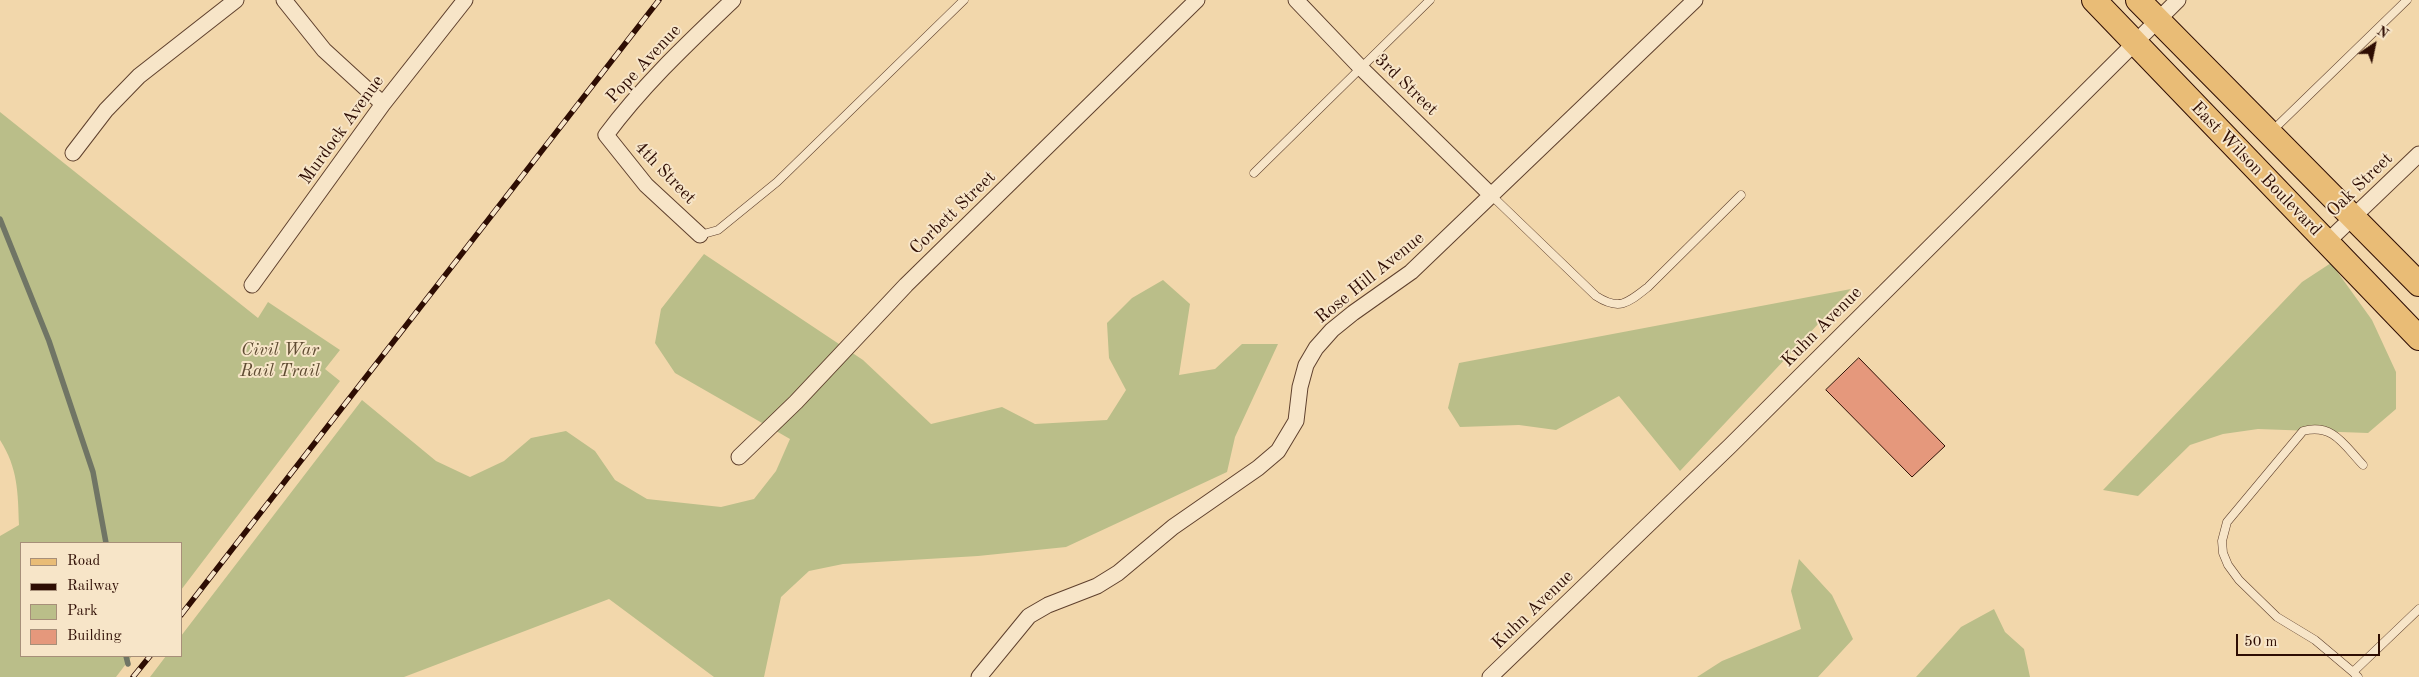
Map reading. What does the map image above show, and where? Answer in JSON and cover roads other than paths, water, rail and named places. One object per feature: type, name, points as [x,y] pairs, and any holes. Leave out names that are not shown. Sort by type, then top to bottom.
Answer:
[{"type":"main road","name":"East Wilson Boulevard","points":[[2094,0],[2419,338]]},
{"type":"main road","name":"East Wilson Boulevard","points":[[2138,0],[2419,284]]},
{"type":"street","points":[[73,153],[106,110],[139,76],[236,0]]},
{"type":"street","points":[[284,0],[324,50],[383,104]]},
{"type":"street","name":"Murdock Avenue","points":[[252,285],[383,104],[465,0]]},
{"type":"street","name":"Pope Avenue","points":[[606,135],[628,106],[662,68],[733,0]]},
{"type":"street","name":"Corbett Street","points":[[739,457],[802,395],[906,285],[1197,0]]},
{"type":"street","name":"3rd Street","points":[[1296,0],[1361,68],[1492,196]]},
{"type":"street","name":"Rose Hill Avenue","points":[[979,677],[1029,616],[1048,605],[1097,586],[1111,577],[1173,527],[1258,468],[1278,451],[1296,421],[1300,386],[1306,365],[1316,348],[1332,330],[1411,272],[1695,0]]},
{"type":"street","name":"Kuhn Avenue","points":[[1490,677],[1730,446],[2178,0]]},
{"type":"street","name":"4th Street","points":[[606,135],[646,185],[700,235]]},
{"type":"street","name":"Oak Street","points":[[2326,243],[2419,154]]},
{"type":"lane","points":[[700,235],[718,230],[777,182],[964,0]]},
{"type":"lane","points":[[1254,173],[1430,0]]},
{"type":"lane","points":[[2270,133],[2407,0]]},
{"type":"lane","points":[[1492,196],[1596,296],[1606,303],[1618,305],[1632,300],[1648,287],[1741,195]]},
{"type":"lane","points":[[2363,464],[2326,429],[2315,428],[2304,431],[2227,522],[2222,541],[2223,553],[2228,565],[2268,609],[2290,626],[2315,640],[2356,674],[2419,609]]},
{"type":"waterway","points":[[0,219],[49,341],[93,472],[106,542]]},
{"type":"waterway","points":[[126,657],[128,664]]},
{"type":"railway","points":[[182,614],[659,0]]},
{"type":"railway","points":[[133,677],[149,657]]},
{"type":"park label","name":"Civil War Rail Trail","points":[[280,360]]}]
